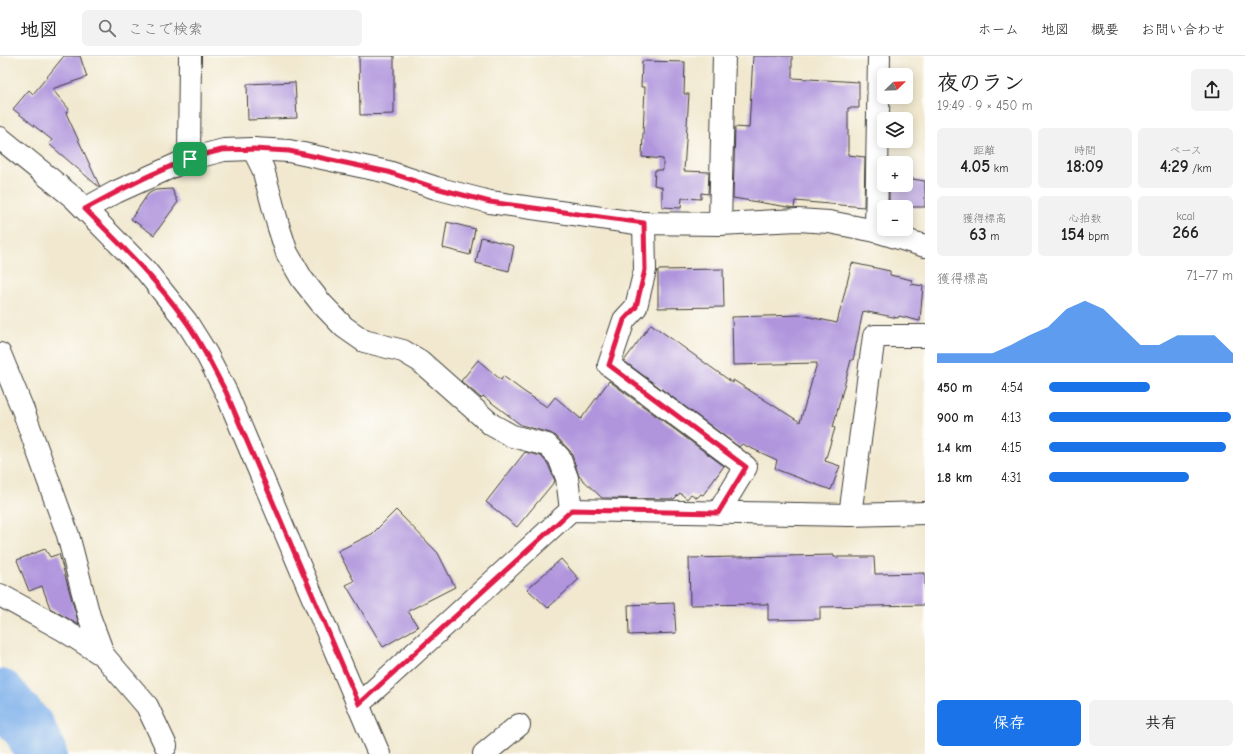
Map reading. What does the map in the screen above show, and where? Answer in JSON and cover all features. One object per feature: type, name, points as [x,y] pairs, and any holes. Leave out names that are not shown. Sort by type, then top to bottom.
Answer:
[{"type":"main road","points":[[190,56],[190,159]]},
{"type":"main road","points":[[720,224],[724,56]]},
{"type":"main road","points":[[876,231],[879,56]]},
{"type":"main road","points":[[0,138],[74,198],[146,271],[186,321],[206,353],[226,392],[379,754]]},
{"type":"main road","points":[[253,149],[263,169],[287,253],[302,279],[321,303],[344,327],[364,341],[403,351],[420,361],[492,425],[512,436],[547,445],[559,457],[567,478],[572,510]]},
{"type":"main road","points":[[85,209],[116,192],[190,159],[224,150],[253,149],[289,151],[388,172],[436,188],[490,202],[644,223],[720,224],[798,220],[829,222],[876,231],[925,246]]},
{"type":"main road","points":[[644,223],[645,270],[636,307],[624,320],[609,365],[746,467],[718,513]]},
{"type":"main road","points":[[850,515],[874,336],[925,336]]},
{"type":"main road","points":[[0,354],[23,410],[68,535],[89,616],[104,656]]},
{"type":"main road","points":[[359,704],[572,510],[850,515],[925,513]]},
{"type":"main road","points":[[0,595],[62,629],[104,656],[147,706],[166,746]]},
{"type":"main road","points":[[484,754],[518,725]]},
{"type":"building","points":[[64,56],[80,56],[87,77],[52,89],[69,109],[66,113],[100,187],[49,144],[52,140],[13,109],[29,90],[33,94]]},
{"type":"building","points":[[359,56],[394,56],[394,114],[360,115]]},
{"type":"building","points":[[753,56],[792,56],[792,78],[859,82],[859,108],[848,108],[848,155],[865,157],[864,207],[795,201],[794,208],[733,198],[735,127],[749,128]]},
{"type":"building","points":[[642,61],[685,62],[684,94],[689,94],[684,171],[709,172],[708,194],[701,193],[701,199],[682,198],[681,208],[662,207],[662,187],[654,185],[655,170],[663,170],[663,159],[642,157],[645,87],[641,87]]},
{"type":"building","points":[[295,82],[297,118],[248,120],[247,84]]},
{"type":"building","points":[[913,179],[925,181],[925,207],[913,207],[913,200],[889,200],[889,192],[913,192]]},
{"type":"building","points":[[172,189],[178,202],[154,235],[131,219],[148,194],[155,190]]},
{"type":"building","points":[[447,222],[475,229],[470,255],[443,248]]},
{"type":"building","points":[[481,237],[514,246],[509,271],[476,263]]},
{"type":"building","points":[[852,263],[890,271],[890,275],[912,280],[911,284],[923,286],[920,321],[899,316],[898,318],[863,311],[853,360],[851,360],[833,427],[835,428],[825,461],[840,466],[831,490],[775,469],[777,460],[742,444],[739,447],[624,361],[651,324],[733,383],[733,380],[800,422],[817,363],[733,365],[732,317],[801,315],[837,323]]},
{"type":"building","points":[[723,269],[724,307],[658,308],[658,270]]},
{"type":"building","points":[[478,360],[501,380],[503,376],[547,407],[555,397],[581,419],[609,381],[724,466],[703,495],[701,494],[697,498],[691,494],[687,499],[680,493],[674,499],[602,498],[579,476],[571,452],[556,436],[521,425],[483,396],[481,398],[461,381]]},
{"type":"building","points":[[525,452],[541,456],[548,464],[555,481],[517,527],[486,502]]},
{"type":"building","points":[[396,510],[438,553],[455,587],[408,611],[418,627],[383,647],[346,585],[354,581],[338,551],[372,534]]},
{"type":"building","points":[[45,549],[50,557],[59,554],[79,625],[50,608],[42,586],[29,591],[17,560]]},
{"type":"building","points":[[834,555],[834,557],[874,557],[875,574],[925,573],[925,605],[820,607],[820,619],[768,620],[768,604],[690,605],[689,558]]},
{"type":"building","points":[[561,559],[579,579],[548,608],[527,589]]},
{"type":"building","points":[[674,603],[676,633],[629,635],[628,605]]},
{"type":"waterway","points":[[0,695],[30,730],[41,754]]},
{"type":"route","points":[[253,149],[289,151],[388,172],[436,188],[490,202],[644,223],[645,270],[636,307],[624,320],[609,365],[746,467],[718,513],[572,510],[359,704],[226,392],[206,353],[186,321],[146,271],[85,209],[116,192],[190,159],[224,150],[253,149]]}]
